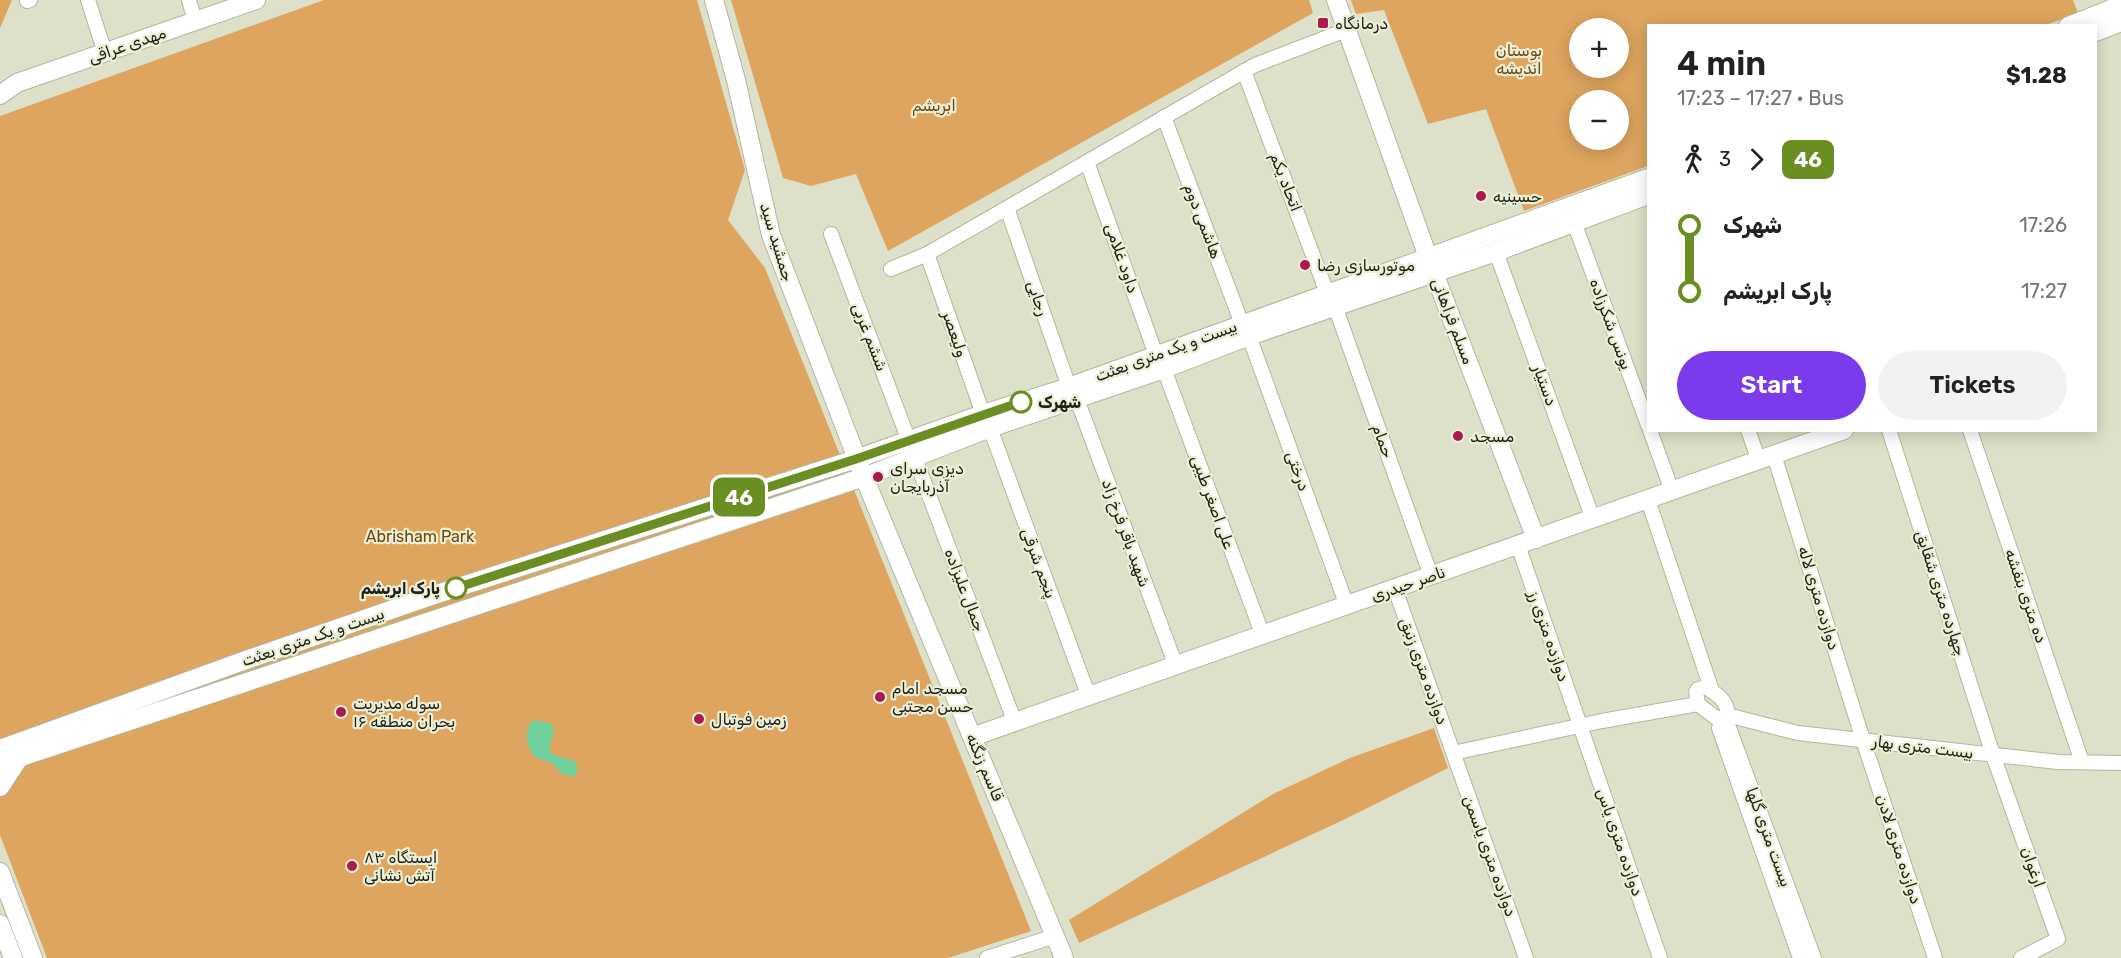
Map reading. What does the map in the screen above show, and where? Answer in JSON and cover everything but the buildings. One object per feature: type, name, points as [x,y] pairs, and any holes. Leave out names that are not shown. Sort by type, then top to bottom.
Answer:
[{"type":"street","points":[[88,0],[105,52]]},
{"type":"street","points":[[189,0],[195,21]]},
{"type":"street","name":"مهدی عراقی","points":[[0,95],[9,84],[256,0]]},
{"type":"street","name":"جمشید سید","points":[[714,0],[736,80],[771,235],[864,477]]},
{"type":"street","name":"مسلم فراهانی","points":[[1336,0],[1431,265],[1536,539]]},
{"type":"street","points":[[2073,24],[2121,5]]},
{"type":"street","points":[[2097,32],[2121,22]]},
{"type":"street","points":[[891,269],[927,254],[1255,65],[1346,30]]},
{"type":"street","name":"اتحاد یکم","points":[[1245,71],[1331,299]]},
{"type":"street","name":"هاشمی دوم","points":[[1164,117],[1245,330]]},
{"type":"street","name":"داود غلامی","points":[[1088,162],[1160,362]]},
{"type":"street","name":"بیست و یک متری بعثت","points":[[8,748],[864,477],[912,449],[1431,265],[1647,178]]},
{"type":"street","name":"بیست و یک متری بعثت","points":[[1431,265],[1496,252],[1647,195]]},
{"type":"street","name":"رجایی","points":[[1007,208],[1073,393]]},
{"type":"street","name":"یونس شکرزاده","points":[[1575,222],[1647,422]]},
{"type":"street","name":"ششم غربی","points":[[831,234],[912,449]]},
{"type":"street","name":"دستیار","points":[[1496,252],[1593,519]]},
{"type":"street","name":"ولیعصر","points":[[927,254],[986,421]]},
{"type":"street","name":"حمام","points":[[1331,299],[1431,576]]},
{"type":"street","name":"درختی","points":[[1245,330],[1347,606]]},
{"type":"street","name":"علی اصغر طیبی","points":[[1160,362],[1263,636]]},
{"type":"street","name":"شهید باقر فرخ زاد","points":[[1073,393],[1176,666]]},
{"type":"street","name":"پنجم شرقی","points":[[986,421],[1089,697]]},
{"type":"street","points":[[1651,432],[1672,491]]},
{"type":"street","name":"دوازده متری لاله","points":[[1749,432],[1767,458],[1863,740]]},
{"type":"street","name":"ناصر حیدری","points":[[972,737],[1836,432]]},
{"type":"street","name":"چهارده متری شقایق","points":[[1890,432],[1993,755]]},
{"type":"street","name":"ده متری بنفشه","points":[[1971,432],[2082,762]]},
{"type":"street","name":"بیست و یک متری بعثت","points":[[0,764],[8,748],[235,664],[423,599],[856,459],[912,449]]},
{"type":"street","name":"جمال علیزاده","points":[[912,449],[1015,723]]},
{"type":"street","name":"قاسم زنگنه","points":[[864,477],[1064,958]]},
{"type":"street","points":[[1648,500],[1712,691]]},
{"type":"street","name":"دوازده متری رز","points":[[1518,545],[1580,726]]},
{"type":"street","name":"دوازده متری زنبق","points":[[1395,589],[1453,753]]},
{"type":"street","points":[[1453,753],[1698,704],[1723,717],[1728,709],[1725,702],[1707,687],[1698,689],[1696,692],[1698,704]]},
{"type":"street","name":"بیست متری بهار","points":[[1723,717],[1798,733],[2058,762],[2121,763]]},
{"type":"street","name":"بیست متری گلها","points":[[1723,717],[1800,958]]},
{"type":"street","name":"بیست متری گلها","points":[[1723,717],[1814,958]]},
{"type":"street","name":"دوازده متری یاس","points":[[1580,726],[1660,958]]},
{"type":"street","name":"دوازده متری لادن","points":[[1863,740],[1935,958]]},
{"type":"street","points":[[0,786],[8,748]]},
{"type":"street","name":"دوازده متری یاسمن","points":[[1453,753],[1526,958]]},
{"type":"street","name":"ارغوان","points":[[1993,755],[2058,939],[2021,958]]},
{"type":"street","points":[[0,872],[33,958]]},
{"type":"street","points":[[0,924],[8,955]]},
{"type":"street","points":[[987,958],[1055,936]]},
{"type":"green space","points":[[0,0],[12,0],[0,28]]},
{"type":"green space","name":"Abrisham Park","points":[[324,0],[697,0],[745,170],[728,220],[765,268],[1031,931],[948,958],[47,958],[0,835],[0,116]]},
{"type":"green space","name":"ابریشم","points":[[731,0],[1309,0],[1313,13],[888,251],[856,174],[811,186],[783,178]]},
{"type":"green space","name":"بوستان اندیشه","points":[[1351,0],[2073,0],[2078,13],[2048,24],[1647,24],[1647,166],[1524,211],[1486,109],[1428,124],[1384,10],[1356,14]]},
{"type":"green space","points":[[1434,728],[1448,768],[1339,822],[1079,943],[1069,920],[1275,793],[1350,758]]},
{"type":"shaded area","points":[[532,721],[551,724],[554,731],[549,748],[553,755],[575,761],[578,770],[574,777],[561,773],[553,764],[533,756],[527,738]]},
{"type":"bus line","name":"46","points":[[456,588],[856,459],[1021,402]]},
{"type":"place","name":"درمانگاه","points":[[1323,23]]},
{"type":"place","name":"حسینیه","points":[[1481,196]]},
{"type":"place","name":"موتورسازی رضا","points":[[1305,265]]},
{"type":"place","name":"شهرک","points":[[1021,402]]},
{"type":"place","name":"مسجد","points":[[1458,436]]},
{"type":"place","name":"دیزی سرای آذربایجان","points":[[878,477]]},
{"type":"place","name":"پارک ابریشم","points":[[456,588]]},
{"type":"place","name":"مسجد امام حسن مجتبی","points":[[880,697]]},
{"type":"place","name":"سوله مدیریت بحران منطقه ۱۶","points":[[341,712]]},
{"type":"place","name":"زمین فوتبال","points":[[699,719]]},
{"type":"place","name":"ایستگاه ۸۳ آتش نشانی","points":[[352,866]]}]
